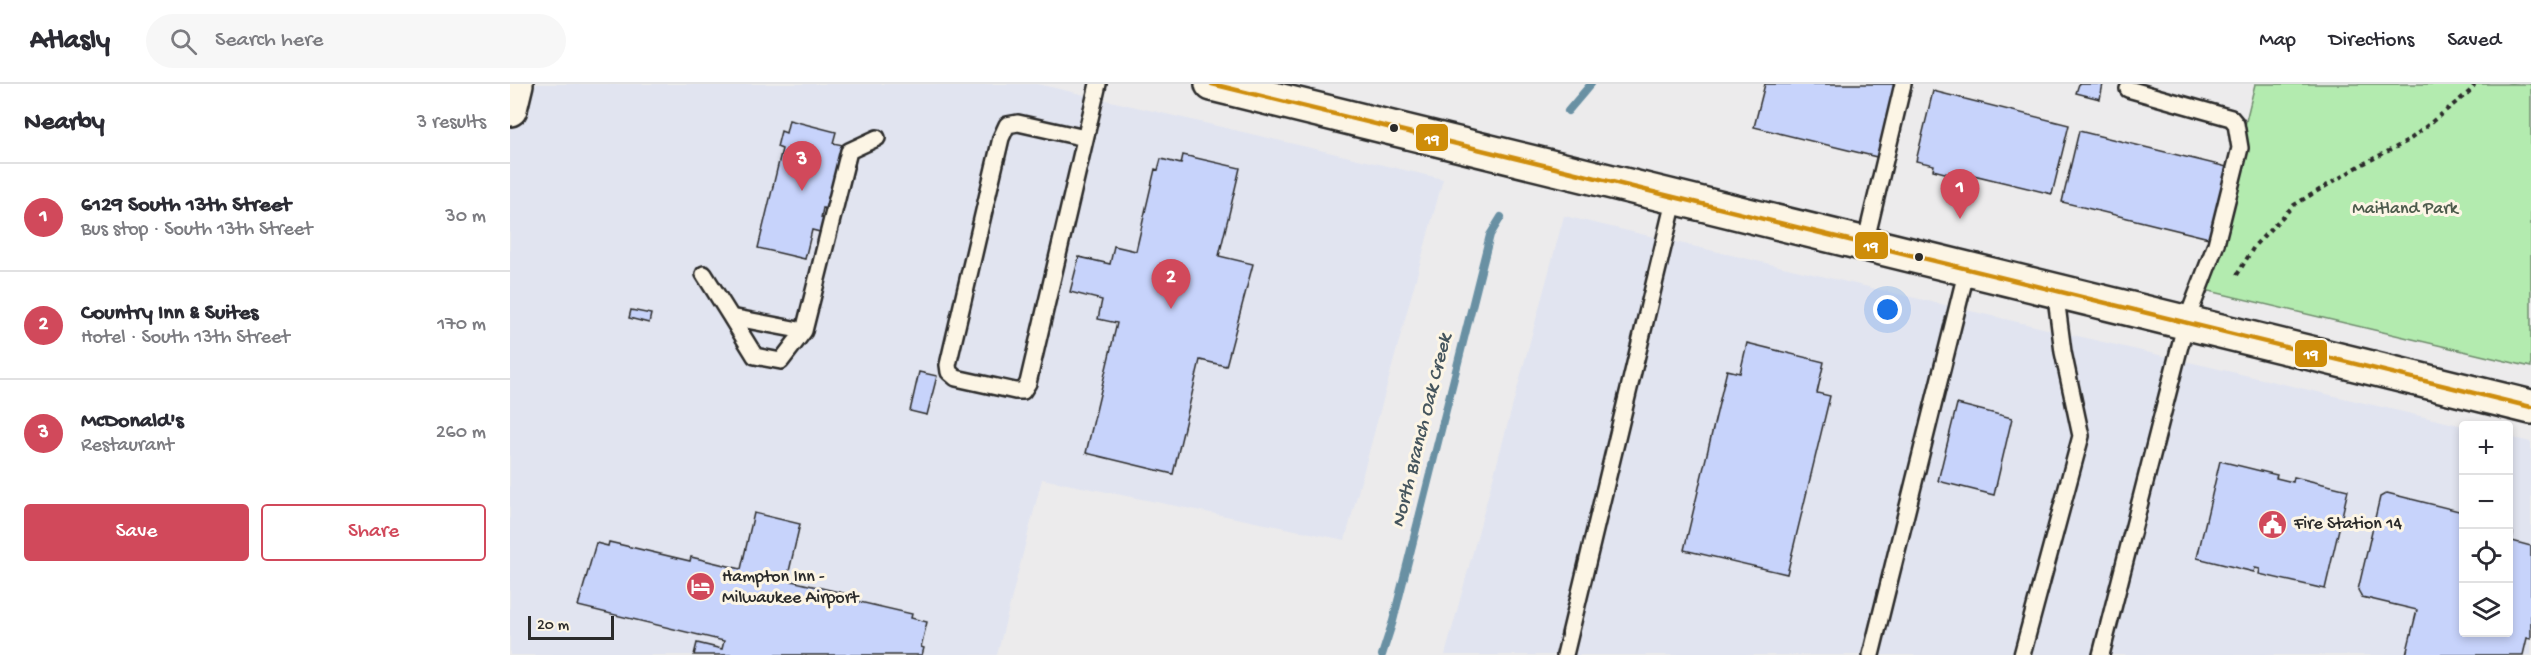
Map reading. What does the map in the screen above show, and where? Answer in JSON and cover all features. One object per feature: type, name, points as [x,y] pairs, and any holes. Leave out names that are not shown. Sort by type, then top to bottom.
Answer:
[{"type":"street","points":[[510,109],[516,84]]},
{"type":"street","points":[[1212,84],[2531,407]]},
{"type":"lane","points":[[1085,138],[1018,123],[1007,125],[1001,138],[948,365],[949,372],[956,378],[1015,392],[1023,391],[1028,383],[1098,84]]},
{"type":"lane","points":[[1865,244],[1903,84]]},
{"type":"lane","points":[[2101,655],[2186,322],[2216,244],[2240,148],[2236,124],[2230,118],[2128,89]]},
{"type":"lane","points":[[704,274],[755,356],[781,361],[804,331],[849,151],[877,138]]},
{"type":"lane","points":[[1565,655],[1675,197]]},
{"type":"lane","points":[[1871,655],[1966,269]]},
{"type":"lane","points":[[2022,655],[2081,436],[2064,352],[2055,290]]},
{"type":"lane","points":[[731,317],[804,331]]},
{"type":"path","points":[[2237,275],[2254,245],[2294,205],[2361,165],[2408,141],[2469,92],[2475,84]]},
{"type":"shaded area","points":[[510,84],[1038,84],[1443,179],[1345,540],[1042,479],[997,655],[510,655]]},
{"type":"shaded area","points":[[1564,216],[2459,425],[2459,637],[2513,637],[2513,438],[2531,442],[2531,655],[1445,655]]},
{"type":"green space","name":"Maitland Park","points":[[2255,84],[2531,84],[2531,367],[2205,290]]},
{"type":"building","points":[[1765,84],[1899,84],[1881,158],[1754,127]]},
{"type":"building","points":[[2079,84],[2103,84],[2100,99],[2076,93]]},
{"type":"building","points":[[1933,91],[2069,125],[2052,194],[1965,173],[1964,178],[1933,170],[1934,165],[1916,161]]},
{"type":"building","points":[[789,120],[836,132],[833,143],[843,145],[839,159],[842,159],[827,209],[823,208],[821,218],[828,220],[824,233],[812,230],[805,259],[758,248],[782,149],[777,147],[781,131],[786,133]]},
{"type":"building","points":[[2079,131],[2227,167],[2209,238],[2062,202]]},
{"type":"building","points":[[1183,155],[1240,168],[1219,256],[1253,264],[1226,366],[1200,360],[1173,474],[1086,453],[1117,323],[1098,319],[1102,300],[1070,292],[1079,257],[1110,264],[1114,246],[1136,251],[1155,169],[1158,170],[1161,159],[1181,164]]},
{"type":"building","points":[[631,310],[651,314],[649,323],[629,318]]},
{"type":"building","points":[[1747,343],[1824,362],[1817,393],[1830,396],[1787,574],[1684,550],[1727,370],[1740,373]]},
{"type":"building","points":[[919,372],[937,376],[927,415],[910,411]]},
{"type":"building","points":[[1957,404],[2012,418],[1994,495],[1938,481]]},
{"type":"building","name":"Fire Station 14","points":[[2220,461],[2277,475],[2276,478],[2293,482],[2294,477],[2348,490],[2325,589],[2259,574],[2260,569],[2255,568],[2254,572],[2197,558]]},
{"type":"building","points":[[2387,493],[2459,511],[2459,637],[2513,637],[2513,541],[2531,546],[2531,639],[2527,638],[2523,655],[2406,655],[2417,610],[2362,597],[2358,590],[2380,497]]},
{"type":"building","name":"Hampton Inn - Milwaukee Airport","points":[[754,513],[800,524],[787,580],[852,595],[851,600],[912,614],[911,618],[927,622],[921,647],[924,648],[922,655],[694,655],[697,643],[722,649],[724,641],[578,606],[596,543],[608,546],[609,542],[690,561],[691,557],[741,569]]},
{"type":"waterway","name":"North Branch Oak Creek","points":[[1568,111],[1591,84]]},
{"type":"waterway","name":"North Branch Oak Creek","points":[[1382,655],[1393,621],[1490,235],[1501,217]]},
{"type":"transit line","name":"19","points":[[1212,84],[2531,407]]},
{"type":"place","name":"McDonald's","points":[[802,191]]},
{"type":"place","name":"6129 South 13th Street","points":[[1960,219]]},
{"type":"place","name":"Country Inn & Suites","points":[[1171,309]]},
{"type":"place","name":"Fire Station 14","points":[[2273,524]]},
{"type":"place","name":"Hampton Inn - Milwaukee Airport","points":[[701,587]]}]
